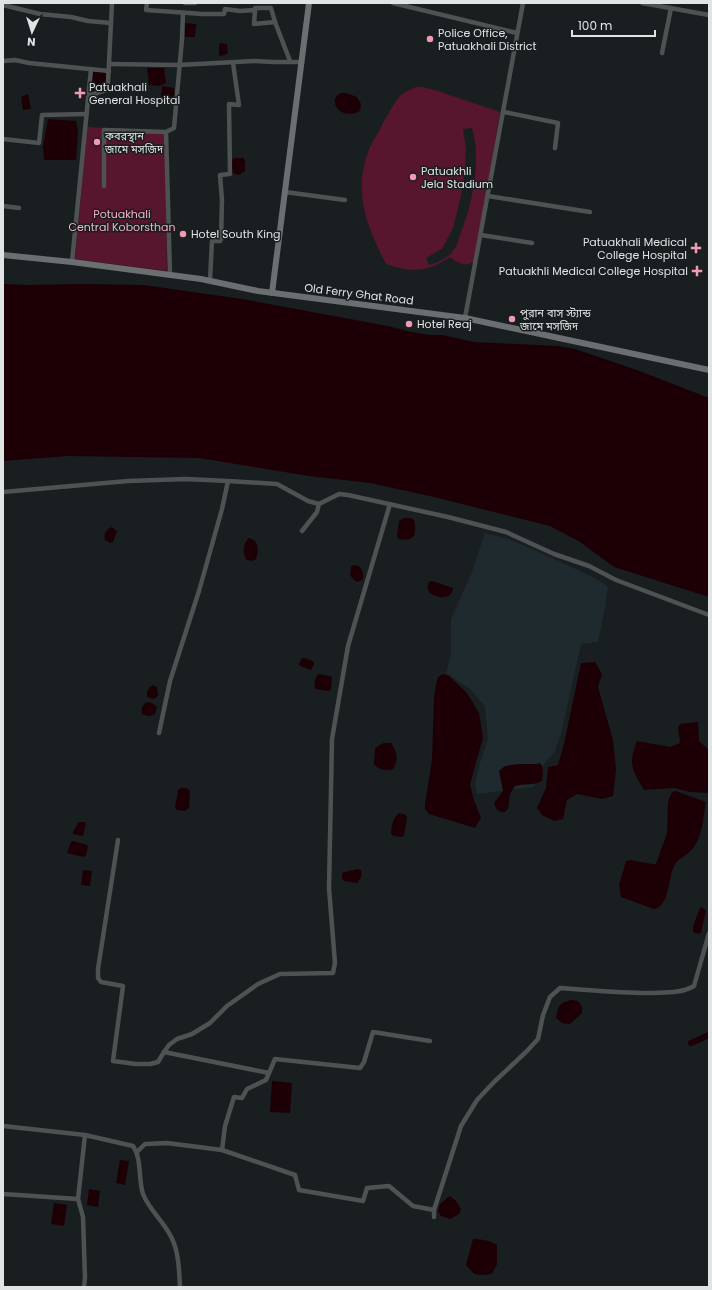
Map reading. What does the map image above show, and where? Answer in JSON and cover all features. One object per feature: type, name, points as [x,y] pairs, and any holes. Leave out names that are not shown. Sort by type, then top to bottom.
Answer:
[{"type":"street","points":[[88,96],[106,90],[110,64],[112,3]]},
{"type":"street","points":[[148,3],[146,10],[183,13],[224,14],[225,9],[254,7],[271,8],[274,22],[290,61]]},
{"type":"street","points":[[185,3],[195,3]]},
{"type":"street","points":[[272,293],[309,3]]},
{"type":"street","points":[[393,3],[517,33]]},
{"type":"street","points":[[465,318],[523,3]]},
{"type":"street","points":[[642,3],[709,15]]},
{"type":"street","points":[[3,6],[40,14],[111,23]]},
{"type":"street","points":[[254,7],[254,24],[274,22]]},
{"type":"street","points":[[662,53],[671,8]]},
{"type":"street","points":[[104,186],[104,130],[166,132],[174,128],[183,13]]},
{"type":"street","points":[[3,61],[15,60],[109,71]]},
{"type":"street","points":[[110,64],[179,66],[254,61],[302,62]]},
{"type":"street","points":[[210,280],[212,241],[220,242],[221,239],[222,200],[220,175],[230,174],[229,104],[239,105],[233,62]]},
{"type":"street","points":[[72,262],[91,69]]},
{"type":"street","points":[[504,112],[558,123],[555,148]]},
{"type":"street","points":[[3,139],[39,143],[42,115],[87,114]]},
{"type":"street","points":[[166,132],[170,274]]},
{"type":"street","points":[[285,192],[345,200]]},
{"type":"street","points":[[488,196],[590,212]]},
{"type":"street","points":[[3,206],[19,208]]},
{"type":"street","points":[[481,235],[532,243]]},
{"type":"street","name":"Old Ferry Ghat Road","points":[[3,255],[170,274],[210,280],[272,293],[465,318],[709,370]]},
{"type":"street","points":[[3,492],[128,481],[186,479],[277,484],[308,501],[319,504],[339,494],[348,495],[506,532],[554,554],[589,566],[616,580],[709,615]]},
{"type":"street","points":[[159,733],[170,681],[199,591],[222,509],[228,481]]},
{"type":"street","points":[[302,531],[317,512],[319,504]]},
{"type":"street","points":[[118,840],[98,978],[101,982],[123,986],[113,1061],[150,1064],[158,1062],[169,1045],[177,1039],[192,1034],[210,1023],[227,1006],[258,984],[280,974],[332,973],[334,963],[329,888],[332,739],[348,646],[390,504]]},
{"type":"street","points":[[434,1217],[434,1210],[461,1126],[477,1100],[538,1039],[542,1015],[550,996],[560,988],[622,993],[687,990],[694,986],[709,933]]},
{"type":"street","points":[[222,1150],[225,1126],[234,1097],[242,1098],[247,1089],[266,1080],[275,1059],[360,1068],[364,1062],[373,1032],[430,1041]]},
{"type":"street","points":[[164,1052],[269,1074]]},
{"type":"street","points":[[3,1126],[85,1135],[132,1146],[137,1152],[140,1182],[143,1193],[153,1212],[169,1232],[174,1243],[178,1256],[180,1287]]},
{"type":"street","points":[[84,1287],[83,1218],[78,1199],[85,1135]]},
{"type":"street","points":[[137,1152],[145,1144],[160,1143],[222,1150],[295,1175],[299,1190],[363,1201],[367,1188],[389,1186],[413,1206],[434,1210]]},
{"type":"street","points":[[3,1194],[78,1199]]},
{"type":"shaded area","points":[[185,23],[196,24],[195,37],[185,37]]},
{"type":"shaded area","points":[[220,43],[227,44],[228,53],[219,56],[219,45]]},
{"type":"shaded area","points":[[147,68],[164,68],[166,83],[159,86],[149,85]]},
{"type":"shaded area","points":[[93,72],[106,72],[107,82],[104,89],[93,91],[91,89]]},
{"type":"shaded area","points":[[162,86],[174,88],[175,97],[161,97]]},
{"type":"shaded area","points":[[341,93],[346,93],[357,97],[361,104],[360,111],[352,114],[346,114],[337,108],[335,99]]},
{"type":"shaded area","points":[[28,94],[31,109],[23,110],[21,97]]},
{"type":"shaded area","points":[[48,119],[76,121],[78,132],[76,160],[44,160],[43,146]]},
{"type":"shaded area","points":[[235,158],[244,158],[245,161],[245,171],[239,175],[232,173],[231,160]]},
{"type":"shaded area","points":[[3,284],[144,285],[242,299],[388,326],[411,332],[430,335],[443,335],[474,342],[558,346],[575,349],[637,370],[709,398],[709,597],[614,567],[580,542],[550,526],[434,497],[370,483],[309,476],[199,458],[68,456],[3,461]]},
{"type":"shaded area","points":[[404,518],[411,518],[414,520],[415,533],[412,538],[404,540],[399,539],[397,536],[399,521]]},
{"type":"shaded area","points":[[112,527],[117,531],[113,542],[110,543],[105,540],[104,536]]},
{"type":"shaded area","points":[[485,533],[509,539],[559,561],[608,586],[598,642],[581,644],[561,734],[554,753],[542,766],[534,787],[477,794],[475,784],[488,739],[485,706],[470,689],[446,673],[451,654],[451,619],[472,572]]},
{"type":"shaded area","points":[[249,538],[255,541],[258,553],[256,559],[252,561],[247,560],[244,551],[244,545]]},
{"type":"shaded area","points":[[353,565],[358,566],[363,571],[363,579],[358,582],[350,575],[351,567]]},
{"type":"shaded area","points":[[430,581],[453,588],[452,593],[443,597],[432,594],[429,591],[428,586]]},
{"type":"shaded area","points":[[302,658],[313,661],[314,664],[311,670],[300,666],[299,664]]},
{"type":"shaded area","points":[[595,662],[602,674],[598,687],[613,740],[616,770],[613,796],[602,799],[577,794],[567,800],[563,819],[554,821],[542,815],[537,808],[546,788],[548,767],[558,765],[564,744],[581,663]]},
{"type":"shaded area","points":[[318,674],[332,677],[331,690],[315,689],[315,681]]},
{"type":"shaded area","points":[[443,674],[449,676],[467,693],[479,713],[483,738],[470,784],[481,818],[475,828],[429,814],[425,809],[432,760],[434,698],[438,677]]},
{"type":"shaded area","points":[[153,685],[157,687],[158,695],[153,699],[147,697],[147,693]]},
{"type":"shaded area","points":[[149,702],[157,707],[155,714],[152,716],[142,714],[143,706],[145,703]]},
{"type":"shaded area","points":[[698,722],[699,741],[709,750],[709,793],[690,792],[674,788],[644,790],[634,772],[632,762],[637,741],[670,747],[680,743],[678,728],[680,724]]},
{"type":"shaded area","points":[[384,743],[391,743],[395,749],[397,759],[393,769],[382,770],[374,764],[375,749]]},
{"type":"shaded area","points":[[540,763],[543,769],[542,781],[539,783],[515,786],[510,794],[508,809],[505,812],[497,810],[494,803],[503,791],[499,771],[505,766]]},
{"type":"shaded area","points":[[181,788],[187,788],[190,791],[189,808],[185,811],[177,810],[175,807],[178,790]]},
{"type":"shaded area","points":[[676,791],[706,802],[702,825],[699,837],[694,847],[674,866],[663,903],[654,909],[621,897],[619,885],[626,861],[631,860],[656,864],[667,833],[668,802],[672,792]]},
{"type":"shaded area","points":[[399,813],[406,815],[407,818],[404,836],[402,837],[391,834],[393,822]]},
{"type":"shaded area","points":[[78,823],[86,823],[83,836],[73,834]]},
{"type":"shaded area","points":[[73,841],[87,845],[86,855],[84,857],[67,853],[71,842]]},
{"type":"shaded area","points":[[357,869],[361,870],[361,874],[357,883],[344,881],[342,879],[342,873]]},
{"type":"shaded area","points":[[83,870],[92,871],[90,886],[81,885]]},
{"type":"shaded area","points":[[702,907],[706,911],[701,933],[698,934],[693,932],[693,926],[700,908]]},
{"type":"shaded area","points":[[571,1000],[578,1001],[582,1007],[582,1013],[570,1024],[562,1023],[556,1018],[558,1008],[564,1002]]},
{"type":"shaded area","points":[[272,1081],[292,1083],[290,1113],[270,1112]]},
{"type":"shaded area","points":[[120,1160],[129,1161],[125,1185],[116,1183]]},
{"type":"shaded area","points":[[89,1189],[100,1191],[98,1207],[87,1205]]},
{"type":"shaded area","points":[[450,1196],[456,1201],[461,1209],[459,1214],[450,1219],[441,1216],[438,1211],[440,1204]]},
{"type":"shaded area","points":[[54,1203],[67,1205],[64,1226],[51,1224]]},
{"type":"shaded area","points":[[473,1239],[486,1240],[497,1245],[497,1264],[492,1274],[474,1274],[466,1265]]},
{"type":"green space","name":"Patuakhli Jela Stadium","points":[[416,87],[435,90],[500,112],[475,261],[468,264],[461,264],[450,257],[434,266],[419,270],[403,269],[386,264],[373,237],[364,210],[362,182],[368,152],[397,99],[403,93]],"holes":[[[472,128],[475,141],[476,169],[464,225],[453,251],[445,258],[429,265],[426,258],[442,249],[453,228],[461,196],[465,170],[466,149],[463,129]]]},
{"type":"green space","name":"Potuakhali Central Koborsthan","points":[[87,127],[165,131],[167,271],[75,259]]},
{"type":"waterway","points":[[691,1043],[709,1035]]},
{"type":"place","name":"Police Office, Patuakhali District","points":[[430,39]]},
{"type":"place","name":"Patuakhali General Hospital","points":[[80,93]]},
{"type":"place","name":"কবরস্থান জামে মসজিদ","points":[[97,142]]},
{"type":"place","name":"Patuakhli Jela Stadium","points":[[413,177]]},
{"type":"place","name":"Hotel South King","points":[[183,234]]},
{"type":"place","name":"Patuakhali Medical College Hospital","points":[[696,248]]},
{"type":"place","name":"Patuakhli Medical College Hospital","points":[[697,271]]},
{"type":"place","name":"পুরান বাস স্ট্যান্ড জামে মসজিদ","points":[[512,319]]},
{"type":"place","name":"Hotel Reaj","points":[[409,324]]}]
